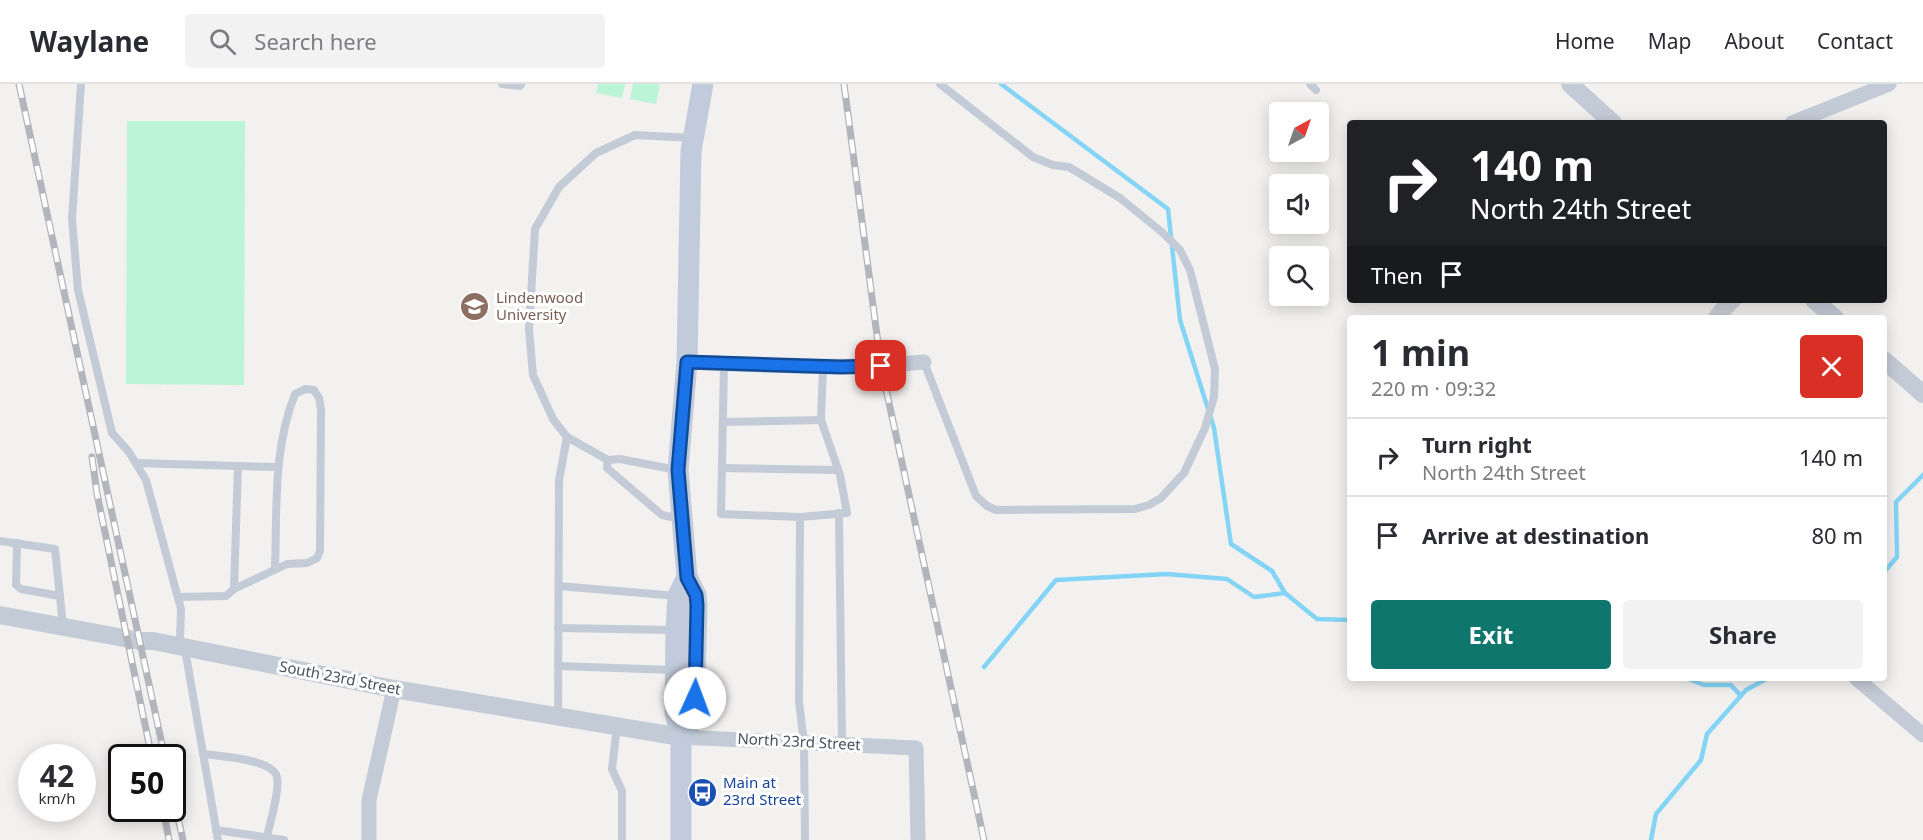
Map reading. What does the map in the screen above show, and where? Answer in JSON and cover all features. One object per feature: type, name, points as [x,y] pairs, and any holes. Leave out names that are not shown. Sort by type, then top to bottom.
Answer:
[{"type":"main road","points":[[681,840],[681,737],[675,713],[676,630],[682,587],[683,519],[678,470],[687,362],[691,151],[704,84]]},
{"type":"main road","points":[[681,737],[694,717],[697,605],[696,595],[682,587]]},
{"type":"street","points":[[1570,84],[1610,120]]},
{"type":"street","points":[[1799,120],[1889,84]]},
{"type":"street","points":[[687,362],[823,367],[881,366],[924,362]]},
{"type":"street","points":[[1887,363],[1923,394]]},
{"type":"street","name":"South 23rd Street","points":[[0,615],[140,641],[153,641],[394,689],[681,737]]},
{"type":"street","points":[[1860,681],[1923,735]]},
{"type":"street","points":[[369,840],[369,800],[394,689]]},
{"type":"street","name":"North 23rd Street","points":[[681,737],[916,748],[918,840]]},
{"type":"lane","points":[[81,84],[72,219],[78,290],[112,433],[136,463],[146,480],[181,609],[180,640]]},
{"type":"lane","points":[[502,84],[520,86],[521,84]]},
{"type":"lane","points":[[924,362],[976,496],[987,506],[996,510],[1102,510],[1135,509],[1149,506],[1161,498],[1184,473],[1205,428],[1214,397],[1215,369],[1190,270],[1180,250],[1120,198],[1069,167],[1053,165],[1033,157],[940,84]]},
{"type":"lane","points":[[678,470],[620,459],[608,460],[567,436],[553,419],[533,375],[529,329],[535,229],[559,187],[596,153],[635,135],[694,138]]},
{"type":"lane","points":[[724,363],[721,514],[800,516],[847,513],[838,470],[821,420],[823,367]]},
{"type":"lane","points":[[178,597],[226,596],[234,589],[275,568],[287,564],[307,563],[317,558],[320,551],[321,409],[314,390],[305,389],[295,393],[290,407],[278,467],[275,568]]},
{"type":"lane","points":[[723,422],[821,420]]},
{"type":"lane","points":[[558,717],[559,480],[567,436]]},
{"type":"lane","points":[[608,460],[607,468],[662,515],[683,519]]},
{"type":"lane","points":[[136,463],[278,467]]},
{"type":"lane","points":[[234,589],[238,466]]},
{"type":"lane","points":[[722,468],[838,470]]},
{"type":"lane","points":[[839,513],[842,744]]},
{"type":"lane","points":[[800,516],[799,702],[804,743],[805,840]]},
{"type":"lane","points":[[0,541],[55,549],[63,627]]},
{"type":"lane","points":[[17,543],[16,585],[21,589],[60,596]]},
{"type":"lane","points":[[559,586],[682,587]]},
{"type":"lane","points":[[558,628],[676,630]]},
{"type":"lane","points":[[186,655],[218,840]]},
{"type":"lane","points":[[558,666],[677,670]]},
{"type":"lane","points":[[617,726],[612,769],[622,791],[622,840]]},
{"type":"lane","points":[[203,754],[259,762],[271,768],[277,775],[277,787],[267,837]]},
{"type":"lane","points":[[216,830],[284,840]]},
{"type":"green space","points":[[598,84],[625,84],[622,98],[596,93]]},
{"type":"green space","points":[[633,84],[660,84],[656,104],[630,99]]},
{"type":"green space","points":[[127,121],[245,121],[244,385],[126,384]]},
{"type":"building","points":[[1718,303],[1740,303],[1730,315],[1708,315]]},
{"type":"waterway","points":[[1001,84],[1168,209],[1180,320],[1214,428],[1231,544],[1272,571],[1285,593]]},
{"type":"waterway","points":[[1887,569],[1897,557],[1896,502],[1923,475]]},
{"type":"waterway","points":[[984,667],[1056,580],[1166,574],[1227,579],[1254,597],[1285,593],[1317,619],[1347,620]]},
{"type":"waterway","points":[[1694,681],[1704,685],[1731,685],[1741,696]]},
{"type":"waterway","points":[[1651,840],[1656,814],[1701,760],[1707,734],[1746,690],[1762,681]]},
{"type":"railway","points":[[19,84],[162,744]]},
{"type":"railway","points":[[844,84],[881,366],[984,840]]},
{"type":"railway","points":[[92,457],[97,494],[149,744]]},
{"type":"railway","points":[[166,822],[169,840]]},
{"type":"railway","points":[[179,822],[183,840]]},
{"type":"place","name":"Lindenwood University","points":[[475,307]]},
{"type":"place","name":"Main at 23rd Street","points":[[702,792]]},
{"type":"route","points":[[695,698],[697,605],[696,595],[687,578],[678,470],[687,362],[841,367],[881,366]]}]
